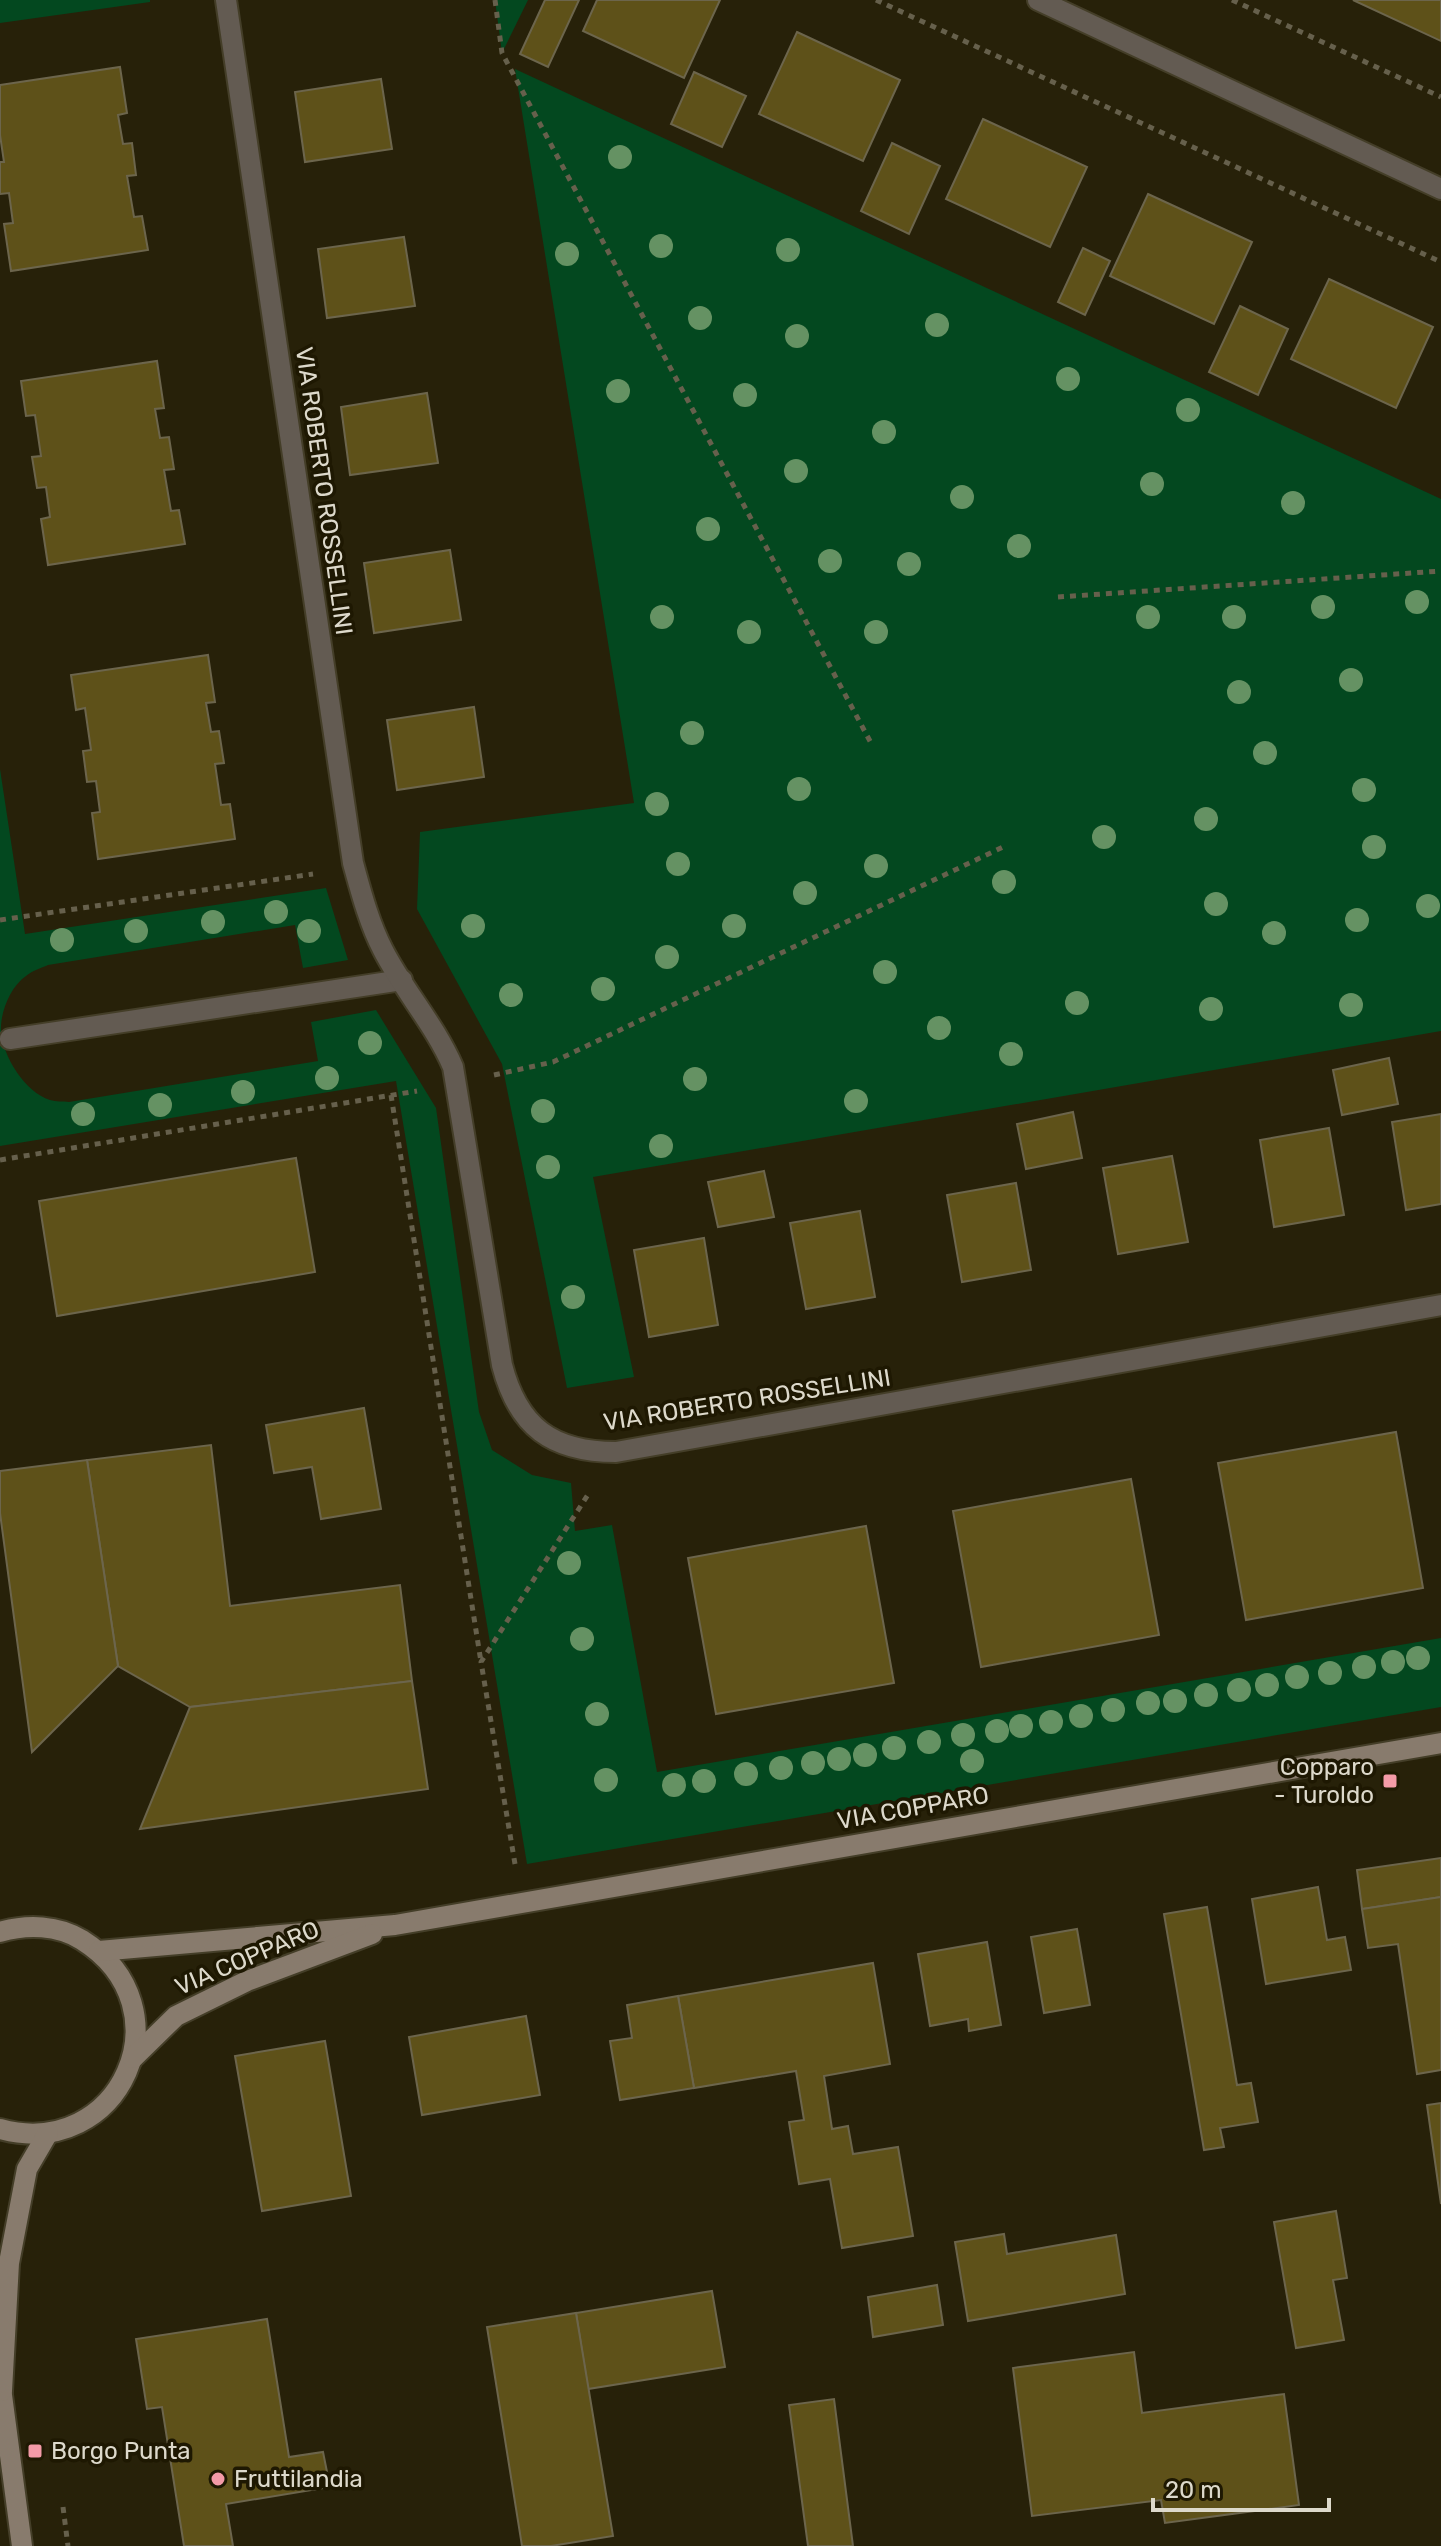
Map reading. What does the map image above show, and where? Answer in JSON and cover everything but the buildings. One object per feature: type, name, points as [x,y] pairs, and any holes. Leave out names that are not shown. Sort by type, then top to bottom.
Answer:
[{"type":"street","name":"VIA ROBERTO ROSSELLINI","points":[[226,0],[354,868],[384,952],[446,1053],[457,1083],[502,1365],[511,1395],[526,1419],[550,1438],[579,1449],[616,1452],[1441,1305]]},
{"type":"street","points":[[1038,0],[1441,189]]},
{"type":"street","points":[[10,1039],[402,980]]},
{"type":"street","name":"VIA COPPARO","points":[[99,1951],[395,1925],[1441,1743]]},
{"type":"street","name":"VIA COPPARO","points":[[133,2058],[176,2016],[247,1981],[395,1925]]},
{"type":"street","points":[[0,1932],[16,1927],[46,1927],[74,1935],[99,1951],[119,1973],[132,1999],[136,2029],[133,2058],[120,2086],[102,2108],[77,2124],[48,2133],[18,2134],[0,2129]]},
{"type":"street","points":[[22,2546],[6,2477],[1,2386],[9,2263],[27,2169],[48,2133]]},
{"type":"path","points":[[495,0],[502,53],[871,743]]},
{"type":"path","points":[[876,0],[1441,262]]},
{"type":"path","points":[[1232,0],[1441,97]]},
{"type":"path","points":[[1058,597],[1441,571]]},
{"type":"path","points":[[0,1160],[391,1095],[553,1062],[1003,847]]},
{"type":"path","points":[[0,920],[354,868]]},
{"type":"path","points":[[391,1095],[522,1903]]},
{"type":"path","points":[[481,1662],[616,1452]]},
{"type":"path","points":[[62,2501],[68,2546]]},
{"type":"green space","points":[[0,0],[150,0],[150,2],[0,23]]},
{"type":"green space","points":[[495,0],[528,0],[502,53]]},
{"type":"green space","points":[[515,69],[1441,499],[1441,1031],[593,1177],[634,1377],[567,1388],[502,1064],[417,909],[420,832],[634,803]]},
{"type":"green space","points":[[0,769],[25,934],[326,888],[348,960],[303,968],[295,925],[48,965],[20,981],[7,1001],[1,1024],[6,1052],[32,1090],[50,1100],[69,1102],[318,1061],[311,1022],[376,1010],[436,1108],[479,1412],[492,1450],[532,1475],[571,1483],[575,1531],[612,1525],[657,1772],[1441,1638],[1441,1707],[527,1864],[396,1081],[0,1146]]},
{"type":"place","name":"Copparo - Turoldo","points":[[1390,1781]]},
{"type":"place","name":"Borgo Punta","points":[[35,2451]]},
{"type":"place","name":"Fruttilandia","points":[[218,2479]]}]
